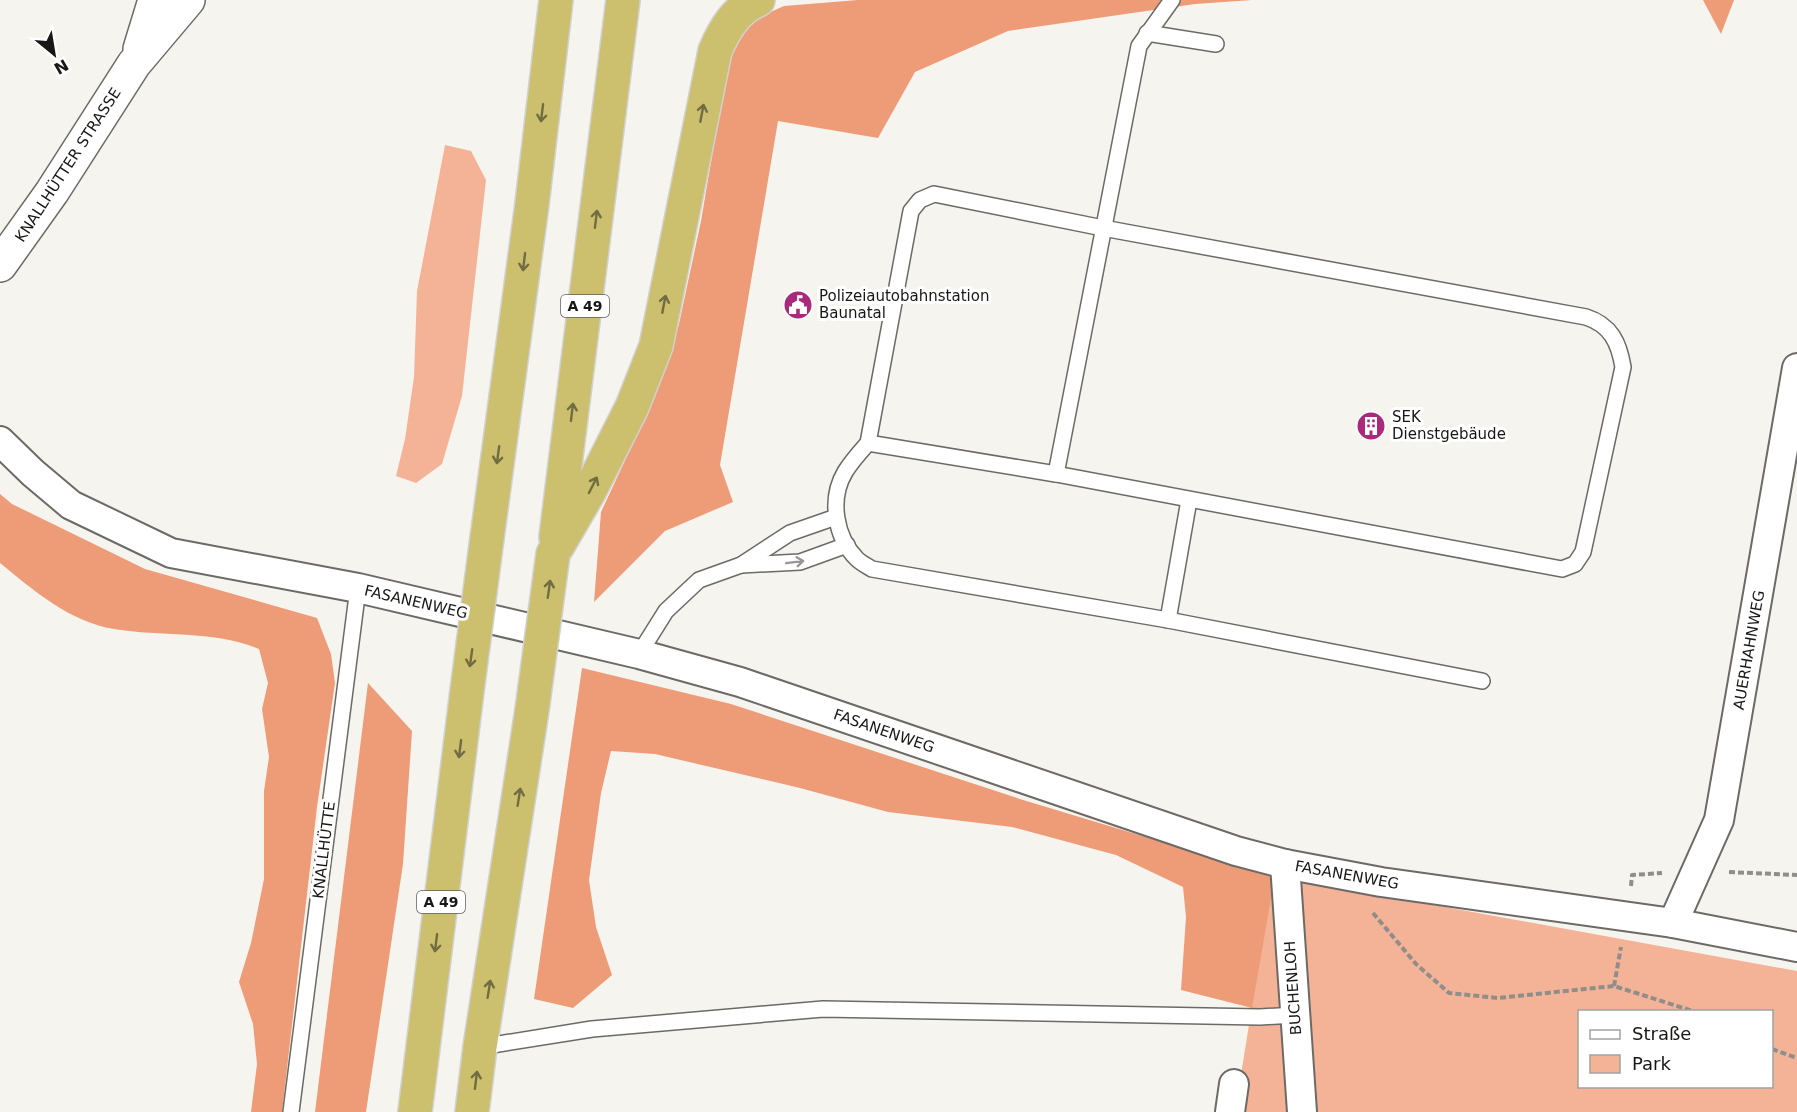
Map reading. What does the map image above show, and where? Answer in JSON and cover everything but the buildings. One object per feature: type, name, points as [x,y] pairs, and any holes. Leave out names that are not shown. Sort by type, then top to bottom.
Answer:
[{"type":"highway","name":"A 49","points":[[416,1112],[467,691],[530,216],[556,0]]},
{"type":"highway","name":"A 49","points":[[472,1112],[532,710],[623,0]]},
{"type":"highway","points":[[553,554],[589,492],[632,406],[656,346],[715,51],[724,31],[737,15],[750,3],[758,0]]},
{"type":"street","name":"KNALLHÜTTER STRASSE","points":[[0,265],[52,192],[134,64],[180,1]]},
{"type":"street","name":"AUERHAHNWEG","points":[[1673,923],[1719,820],[1797,368]]},
{"type":"street","name":"FASANENWEG","points":[[0,441],[71,505],[171,553],[358,588],[639,654],[740,682],[1236,851],[1285,864],[1342,875],[1673,923],[1797,947]]},
{"type":"street","name":"BUCHENLOH","points":[[1285,864],[1302,1112]]},
{"type":"street","points":[[1230,1112],[1234,1084]]},
{"type":"lane","points":[[1056,474],[1139,46],[1172,0]]},
{"type":"lane","points":[[1147,33],[1216,44]]},
{"type":"lane","points":[[868,443],[1056,474],[1562,569],[1575,564],[1583,552],[1623,367],[1620,351],[1612,335],[1599,321],[934,194],[920,200],[911,211],[868,443],[844,473],[836,500],[836,518],[847,545],[857,560],[872,569],[1168,620],[1482,681]]},
{"type":"lane","points":[[1168,620],[1190,500]]},
{"type":"lane","points":[[639,654],[666,610],[699,580],[741,565],[790,533],[836,518]]},
{"type":"lane","points":[[741,565],[800,562],[847,545]]},
{"type":"lane","name":"KNALLHÜTTE","points":[[291,1112],[358,588]]},
{"type":"lane","points":[[480,1047],[592,1029],[823,1009],[1260,1017],[1295,1015]]},
{"type":"path","points":[[1696,871],[1797,875]]},
{"type":"path","points":[[1342,875],[1416,964],[1449,993],[1498,998],[1614,986],[1693,1010]]},
{"type":"path","points":[[1773,1049],[1797,1058]]},
{"type":"green space","points":[[445,145],[471,151],[486,180],[462,396],[442,464],[416,483],[396,476],[405,439],[414,377],[417,291]]},
{"type":"green space","points":[[1275,876],[1797,971],[1797,1112],[1235,1112]]},
{"type":"shaded area","points":[[858,0],[1252,0],[1195,4],[1008,31],[915,72],[878,138],[778,121],[720,465],[733,502],[665,531],[594,602],[601,512],[649,409],[679,324],[701,221],[732,49],[752,20],[784,6]]},
{"type":"shaded area","points":[[1703,0],[1734,0],[1721,34]]},
{"type":"shaded area","points":[[0,494],[12,504],[145,569],[317,618],[331,654],[335,683],[317,807],[282,1112],[251,1112],[257,1064],[253,1024],[239,982],[251,943],[264,879],[264,791],[269,757],[262,709],[268,683],[259,649],[206,636],[114,629],[82,620],[53,604],[0,563]]},
{"type":"shaded area","points":[[582,668],[731,704],[1023,800],[1275,876],[1252,1008],[1181,990],[1186,917],[1183,887],[1116,855],[1012,827],[888,812],[800,788],[655,754],[611,751],[601,793],[589,880],[596,927],[612,975],[573,1008],[534,999]]},
{"type":"shaded area","points":[[368,683],[412,731],[403,864],[366,1112],[315,1112]]},
{"type":"place","name":"Polizeiautobahnstation Baunatal","points":[[798,305]]},
{"type":"place","name":"SEK Dienstgebäude","points":[[1371,426]]}]
